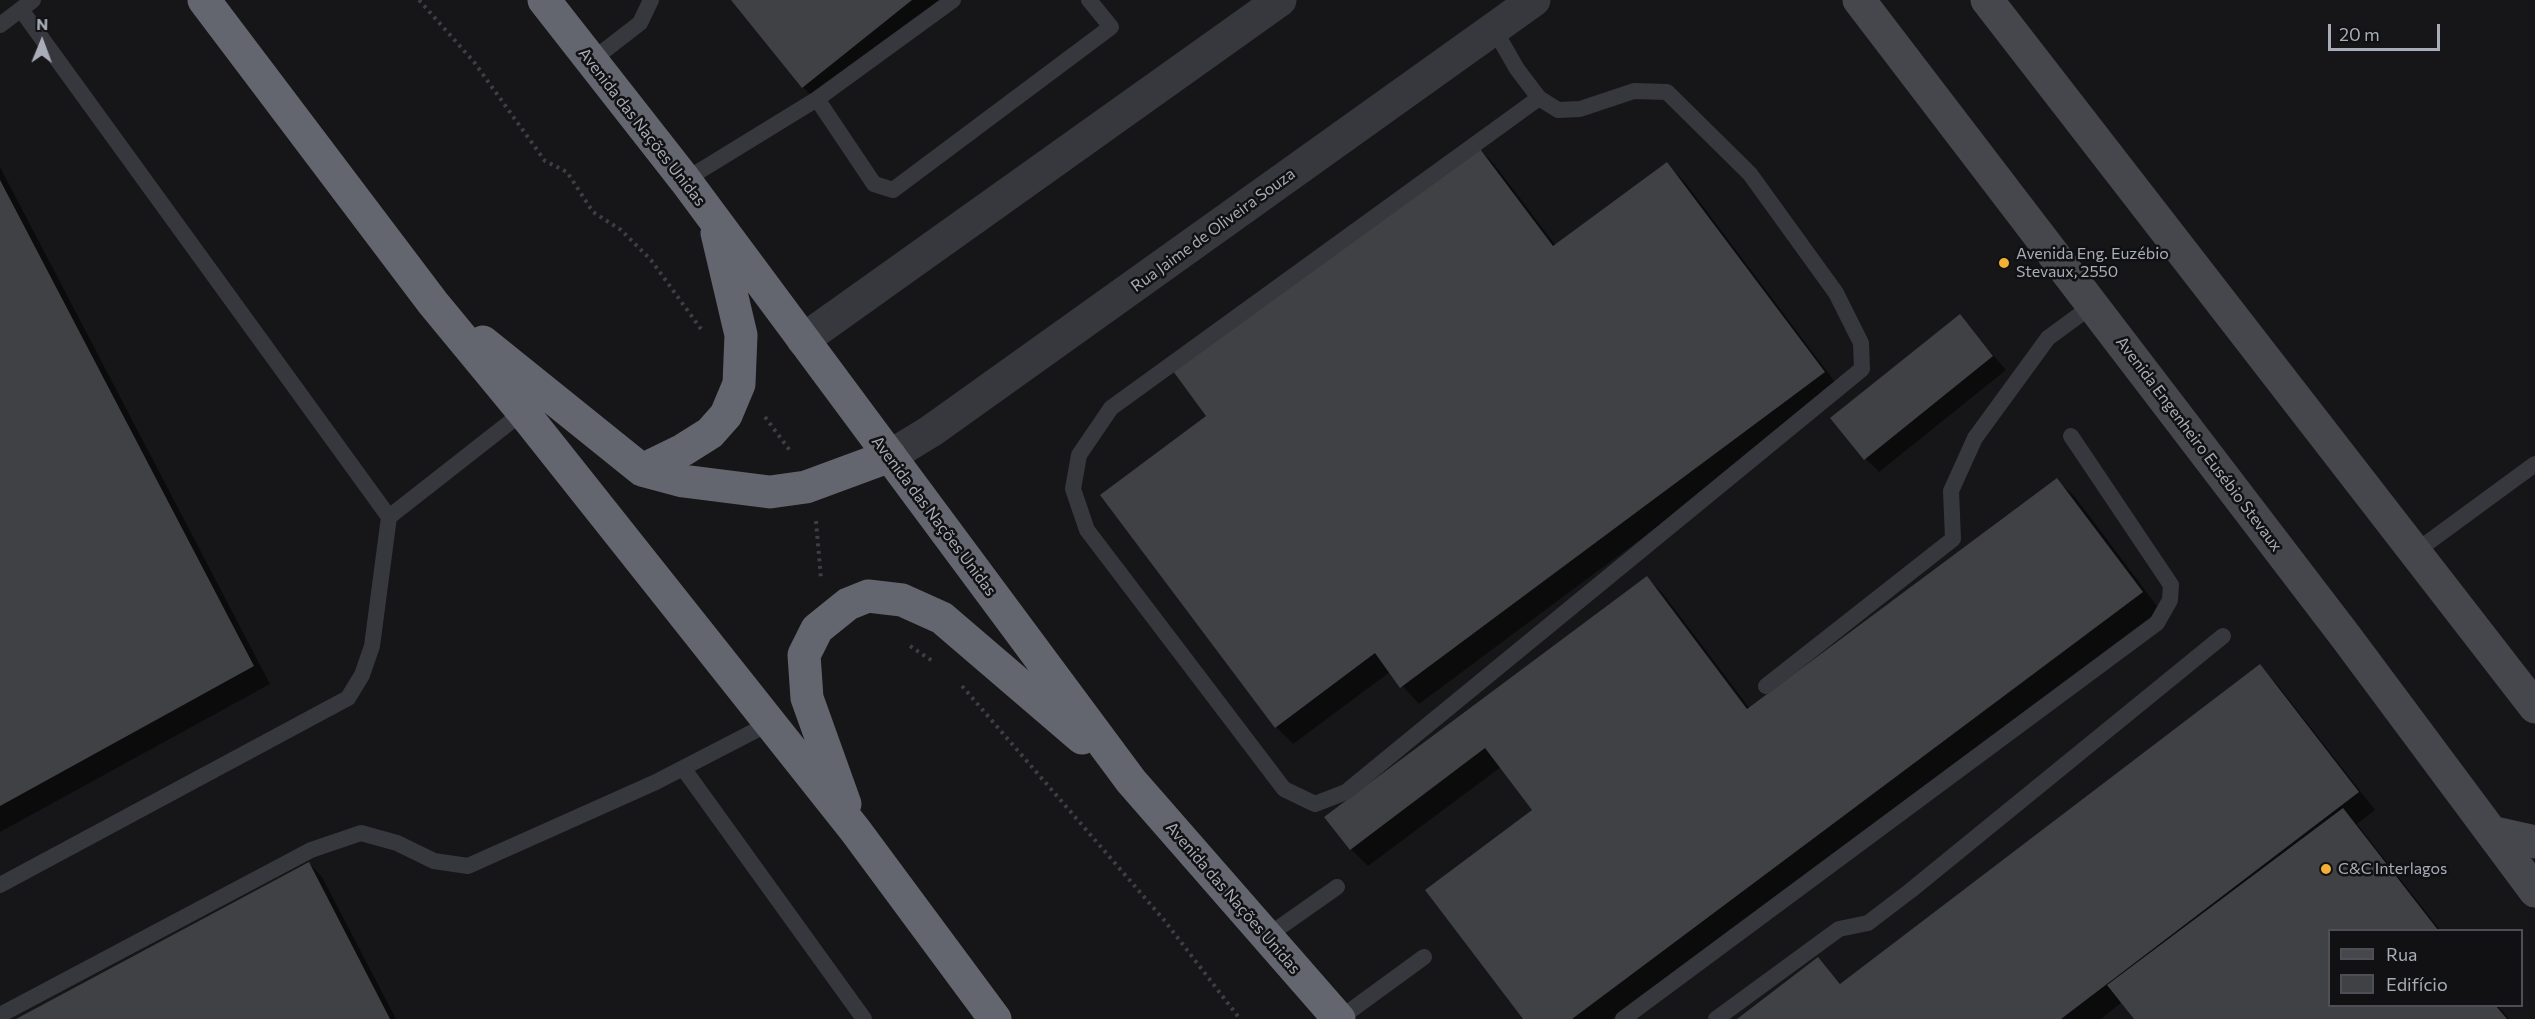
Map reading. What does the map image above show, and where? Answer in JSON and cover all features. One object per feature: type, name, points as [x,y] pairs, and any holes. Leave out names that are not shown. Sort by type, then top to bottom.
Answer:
[{"type":"highway","points":[[204,0],[433,303],[523,412],[855,830],[996,1019]]},
{"type":"highway","name":"Avenida das Nações Unidas","points":[[544,0],[685,180],[1131,781],[1339,1019]]},
{"type":"highway","points":[[642,470],[683,450],[710,433],[726,415],[739,384],[741,335],[714,220]]},
{"type":"highway","points":[[433,303],[642,470],[684,481],[770,492],[807,487],[890,456]]},
{"type":"highway","points":[[855,830],[807,698],[804,655],[817,629],[848,604],[868,596],[902,600],[942,618],[1131,781]]},
{"type":"highway","points":[[1266,937],[1316,1019]]},
{"type":"main road","name":"Avenida Engenheiro Eusébio Stevaux","points":[[1859,0],[2093,305],[2535,891]]},
{"type":"main road","points":[[1987,0],[2534,705]]},
{"type":"main road","points":[[2491,832],[2535,842]]},
{"type":"street","points":[[803,340],[1280,0]]},
{"type":"street","name":"Rua Jaime de Oliveira Souza","points":[[890,456],[931,431],[1534,0]]},
{"type":"lane","points":[[591,61],[640,23],[651,0]]},
{"type":"lane","points":[[685,180],[817,99],[952,0]]},
{"type":"lane","points":[[817,99],[874,184],[893,190],[1111,27],[1089,0]]},
{"type":"lane","points":[[0,25],[28,5],[389,517],[372,646],[363,675],[348,698],[0,885]]},
{"type":"lane","points":[[1494,30],[1517,69],[1539,98],[1558,110],[1580,109],[1634,91],[1667,92],[1750,174],[1836,293],[1861,343],[1862,369],[1346,792],[1315,804],[1284,789],[1086,530],[1073,489],[1079,455],[1110,408],[1539,98]]},
{"type":"lane","points":[[1766,686],[1953,539],[1951,491],[1975,438],[2048,338],[2093,305]]},
{"type":"lane","points":[[389,517],[523,412]]},
{"type":"lane","points":[[1623,1019],[2157,623],[2170,600],[2171,585],[2071,436]]},
{"type":"lane","points":[[2415,552],[2535,464]]},
{"type":"lane","points":[[1716,1019],[1839,929],[1868,922],[1877,916],[2223,636]]},
{"type":"lane","points":[[0,1015],[311,850],[361,833],[397,843],[434,861],[468,866],[683,768],[770,723]]},
{"type":"lane","points":[[683,768],[864,1019]]},
{"type":"lane","points":[[1266,937],[1337,887]]},
{"type":"lane","points":[[1339,1019],[1424,957]]},
{"type":"building","points":[[731,0],[912,0],[802,88]]},
{"type":"building","points":[[1477,145],[1553,246],[1667,162],[1825,372],[1400,688],[1375,653],[1275,728],[1100,495],[1206,416],[1173,371]]},
{"type":"building","points":[[0,180],[254,666],[0,806]]},
{"type":"building","points":[[1960,314],[1993,356],[1864,460],[1830,418]]},
{"type":"building","points":[[2057,478],[2143,592],[1572,1019],[1523,1019],[1425,890],[1532,810],[1485,748],[1350,850],[1324,817],[1647,576],[1747,709]]},
{"type":"building","points":[[2260,664],[2359,792],[2061,1019],[1737,1019],[1818,957],[1840,984]]},
{"type":"building","name":"C&C Interlagos","points":[[2343,808],[2437,929],[2328,929],[2328,1007],[2497,1007],[2507,1019],[2134,1019],[2107,985]]},
{"type":"building","points":[[309,862],[390,1019],[16,1019]]},
{"type":"place","name":"Avenida Eng. Euzébio Stevaux, 2550","points":[[2004,263]]},
{"type":"place","name":"C&C Interlagos","points":[[2326,869]]}]
